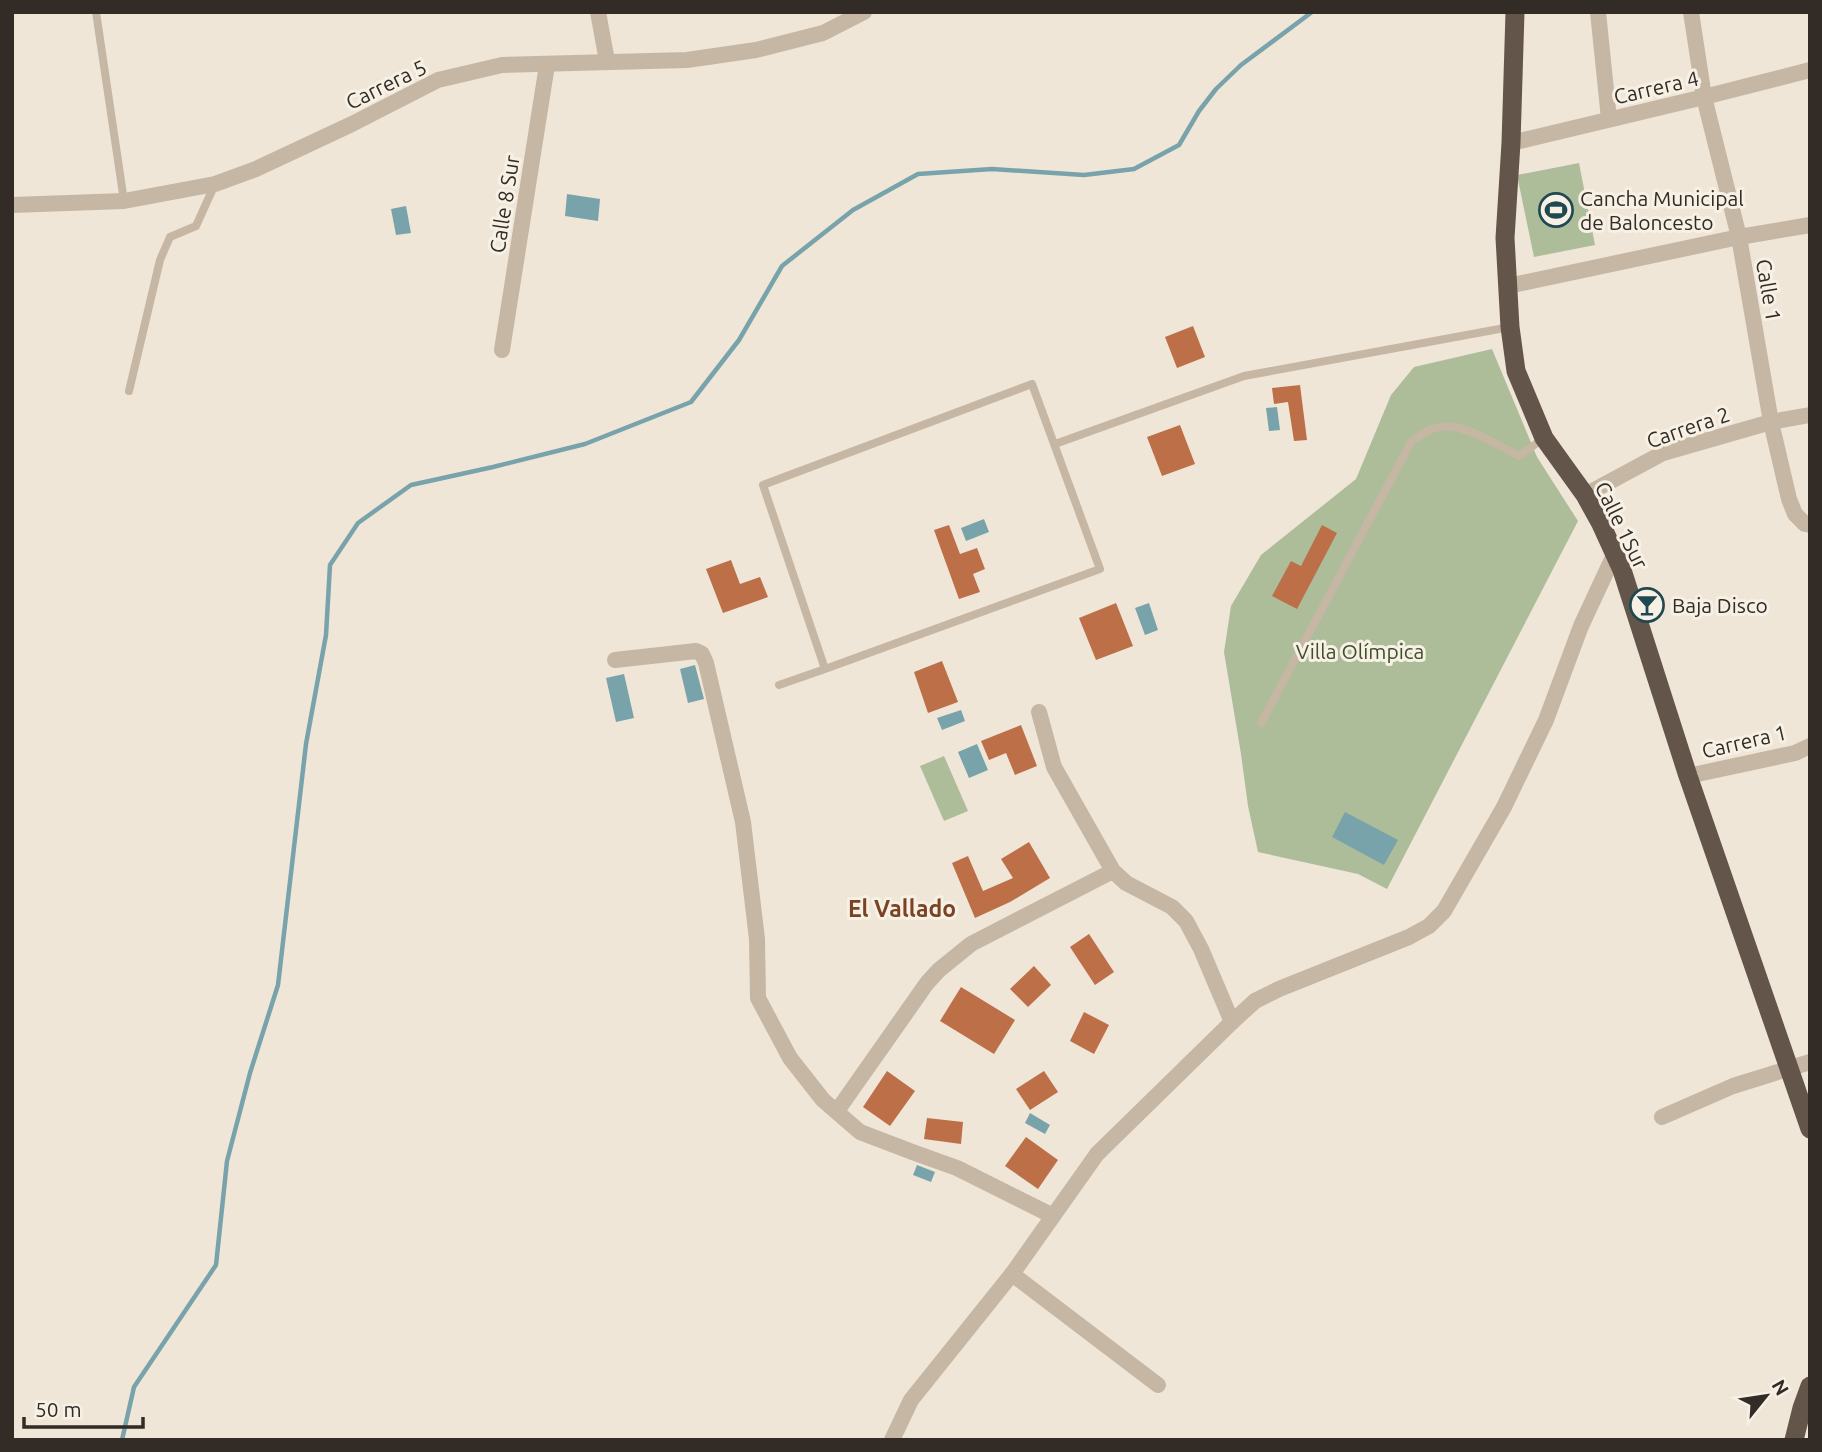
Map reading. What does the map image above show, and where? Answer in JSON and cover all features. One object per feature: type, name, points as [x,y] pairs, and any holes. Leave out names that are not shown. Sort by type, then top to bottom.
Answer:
[{"type":"highway","name":"Calle 1Sur","points":[[1515,12],[1505,238],[1510,327],[1516,371],[1544,438],[1585,495],[1622,570],[1688,776],[1810,1129]]},
{"type":"highway","points":[[1794,1440],[1810,1386]]},
{"type":"street","points":[[598,12],[607,61]]},
{"type":"street","name":"Carrera 5","points":[[14,205],[124,201],[215,184],[280,158],[438,80],[502,65],[687,60],[756,50],[823,33],[864,12]]},
{"type":"street","points":[[1598,12],[1609,119]]},
{"type":"street","name":"Calle 1","points":[[1691,12],[1704,97],[1739,237],[1771,422],[1789,499],[1795,514],[1805,524],[1810,525]]},
{"type":"street","name":"Calle 8 Sur","points":[[502,350],[547,65]]},
{"type":"street","name":"Carrera 4","points":[[1511,143],[1810,69]]},
{"type":"street","points":[[1508,285],[1810,225]]},
{"type":"street","name":"Carrera 2","points":[[1585,495],[1664,453],[1771,422],[1810,415]]},
{"type":"street","points":[[892,1440],[911,1400],[1012,1274],[1097,1154],[1232,1022],[1255,1001],[1409,937],[1429,926],[1444,911],[1503,807],[1546,720],[1581,626],[1615,553]]},
{"type":"street","points":[[615,660],[696,651],[702,654],[743,821],[757,939],[758,999],[790,1058],[823,1100],[860,1132],[957,1168],[1054,1216]]},
{"type":"street","points":[[1039,712],[1054,767],[1113,871],[1126,883],[1172,907],[1186,921],[1232,1022]]},
{"type":"street","name":"Carrera 1","points":[[1688,776],[1795,753],[1810,746]]},
{"type":"street","points":[[837,1111],[927,983],[939,970],[971,944],[1113,871]]},
{"type":"street","points":[[1662,1117],[1733,1086],[1810,1062]]},
{"type":"street","points":[[1012,1274],[1158,1385]]},
{"type":"lane","points":[[96,12],[124,201]]},
{"type":"lane","points":[[130,391],[160,260],[174,234],[196,226],[215,184]]},
{"type":"lane","points":[[1055,444],[1244,376],[1510,327]]},
{"type":"lane","points":[[779,685],[1100,569],[1032,384],[763,485],[825,668]]},
{"type":"lane","points":[[1261,723],[1411,442],[1435,428],[1449,426],[1466,430],[1519,456],[1544,438]]},
{"type":"green space","name":"Cancha Municipal de Baloncesto","points":[[1579,163],[1595,245],[1534,257],[1517,175]]},
{"type":"green space","name":"Villa Olímpica","points":[[1492,349],[1537,457],[1578,521],[1387,889],[1358,874],[1258,852],[1248,806],[1224,652],[1231,606],[1261,555],[1356,479],[1391,395],[1414,367]]},
{"type":"green space","points":[[944,756],[968,811],[944,821],[920,766]]},
{"type":"water","points":[[567,194],[600,199],[598,221],[565,216]]},
{"type":"water","points":[[406,206],[411,233],[396,235],[391,209]]},
{"type":"water","points":[[1277,407],[1280,430],[1269,431],[1266,408]]},
{"type":"water","points":[[984,519],[989,532],[966,541],[961,528]]},
{"type":"water","points":[[1149,603],[1158,630],[1145,635],[1135,608]]},
{"type":"water","points":[[695,665],[704,699],[688,703],[680,669]]},
{"type":"water","points":[[624,674],[634,718],[616,722],[606,678]]},
{"type":"water","points":[[961,710],[965,721],[942,730],[937,718]]},
{"type":"water","points":[[977,744],[988,770],[969,778],[958,752]]},
{"type":"water","points":[[1345,812],[1398,840],[1384,865],[1332,837]]},
{"type":"water","points":[[1030,1113],[1050,1125],[1045,1134],[1025,1123]]},
{"type":"water","points":[[917,1165],[935,1172],[931,1182],[913,1175]]},
{"type":"building","points":[[1193,326],[1205,357],[1177,368],[1165,337]]},
{"type":"building","points":[[1300,385],[1307,440],[1294,441],[1288,402],[1274,404],[1272,388]]},
{"type":"building","points":[[1180,425],[1195,464],[1162,476],[1147,437]]},
{"type":"building","points":[[949,525],[960,554],[977,548],[985,569],[973,574],[980,592],[959,599],[934,530]]},
{"type":"building","points":[[1322,525],[1337,533],[1297,609],[1272,596],[1291,561],[1301,566]]},
{"type":"building","points":[[731,560],[740,584],[760,577],[768,597],[723,613],[706,569]]},
{"type":"building","points":[[1116,603],[1133,646],[1096,660],[1079,618]]},
{"type":"building","points":[[942,661],[958,702],[928,713],[914,672]]},
{"type":"building","points":[[1021,725],[1037,766],[1015,775],[1006,753],[989,760],[981,741]]},
{"type":"building","points":[[1029,842],[1050,878],[1010,902],[975,918],[952,863],[968,856],[983,891],[1013,878],[1001,859]]},
{"type":"building","points":[[1089,934],[1114,972],[1095,985],[1070,947]]},
{"type":"building","points":[[1034,966],[1051,985],[1028,1007],[1010,989]]},
{"type":"building","points":[[961,987],[1015,1020],[994,1054],[940,1021]]},
{"type":"building","points":[[1084,1012],[1109,1025],[1094,1054],[1070,1041]]},
{"type":"building","points":[[887,1071],[915,1091],[890,1126],[863,1107]]},
{"type":"building","points":[[1044,1071],[1058,1092],[1030,1110],[1016,1089]]},
{"type":"building","points":[[927,1118],[963,1122],[961,1144],[924,1139]]},
{"type":"building","points":[[1026,1137],[1058,1160],[1038,1189],[1005,1166]]},
{"type":"waterway","points":[[122,1440],[134,1387],[216,1265],[227,1161],[250,1073],[278,985],[306,744],[326,635],[330,565],[358,523],[411,485],[585,444],[691,402],[739,340],[782,266],[853,210],[918,174],[992,169],[1084,175],[1134,169],[1179,145],[1216,89],[1241,65],[1312,12]]},
{"type":"place","name":"Cancha Municipal de Baloncesto","points":[[1556,210]]},
{"type":"place","name":"Baja Disco","points":[[1647,605]]},
{"type":"district","name":"El Vallado","points":[[902,908]]}]
